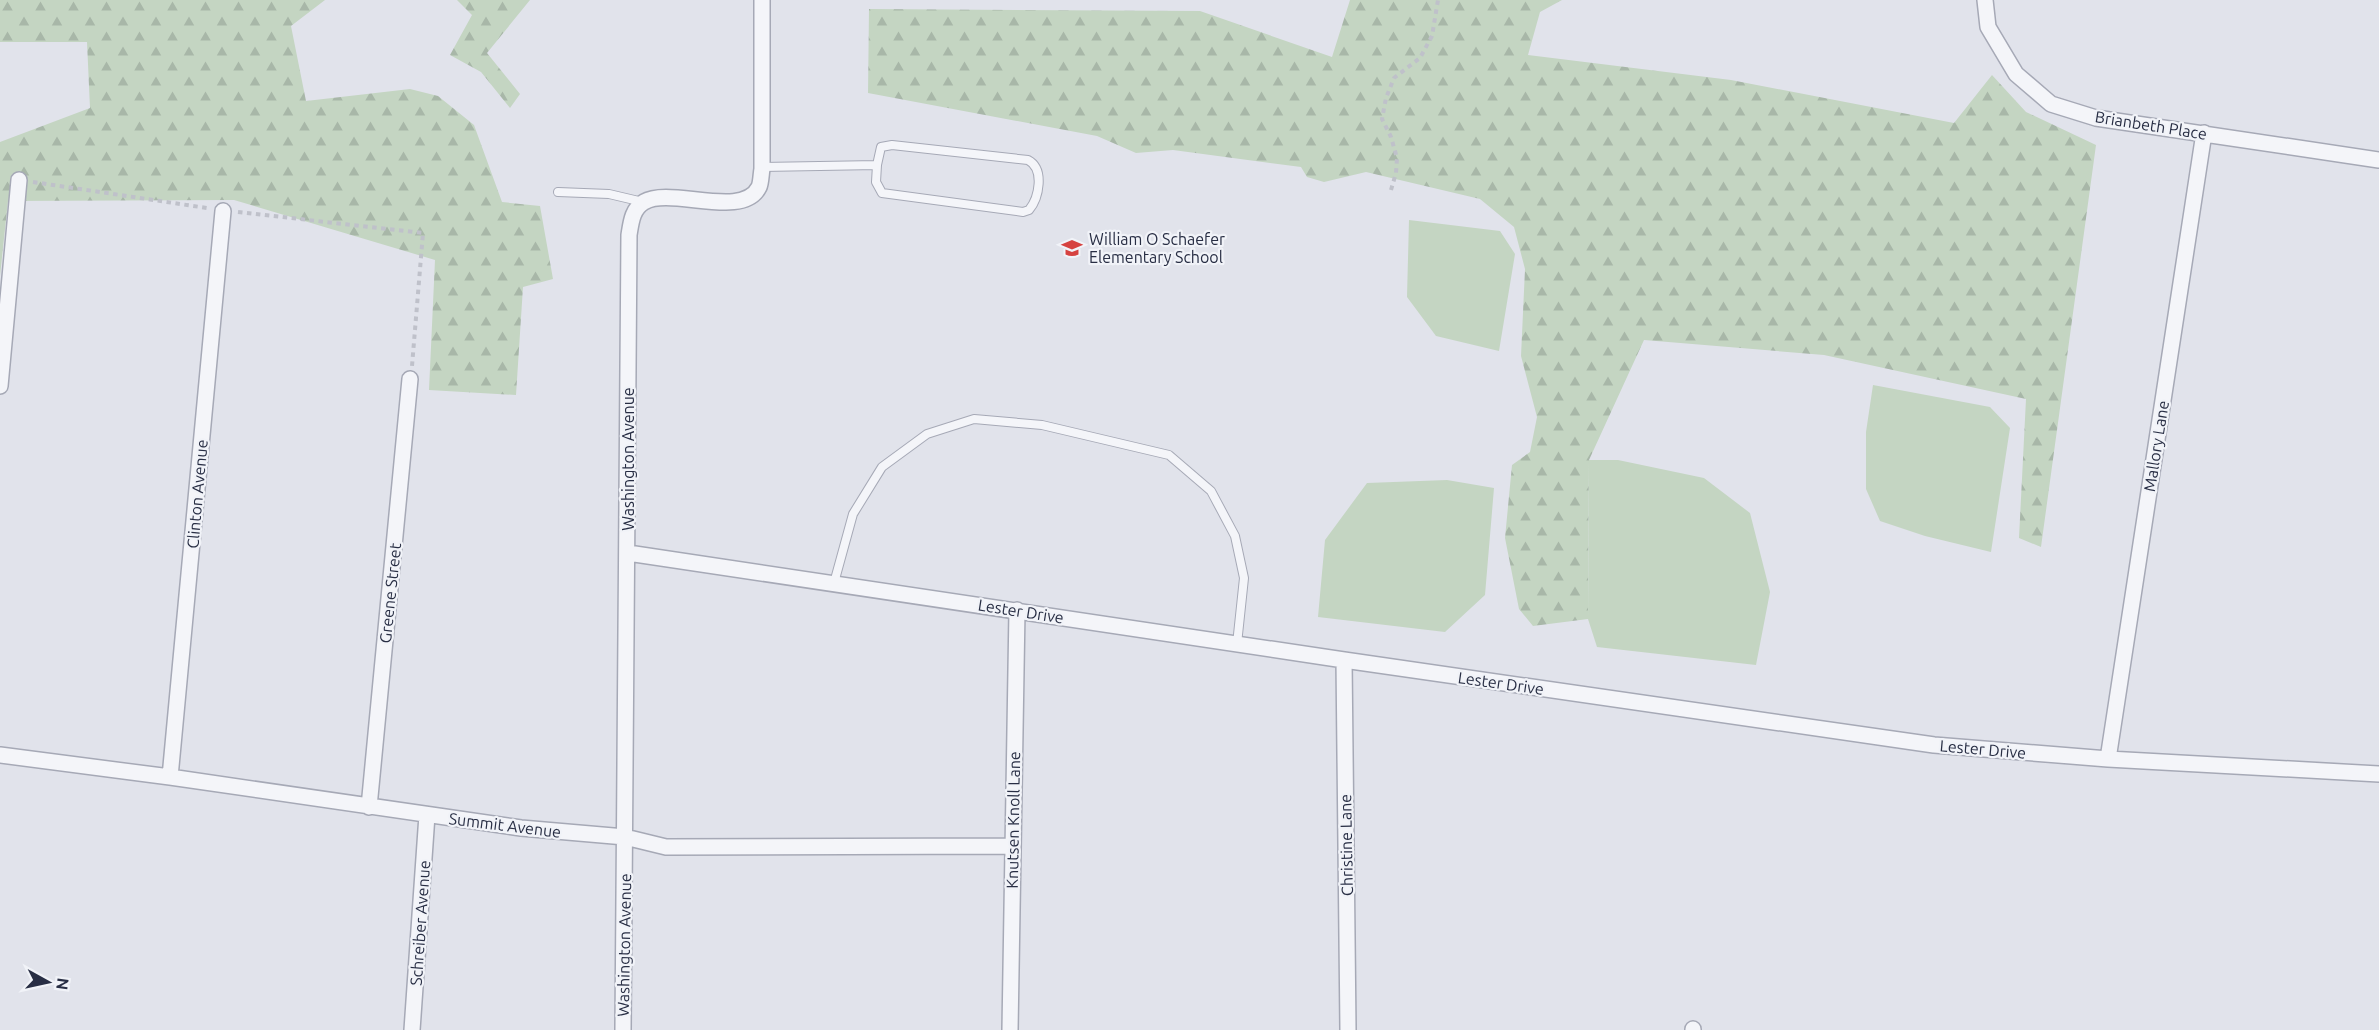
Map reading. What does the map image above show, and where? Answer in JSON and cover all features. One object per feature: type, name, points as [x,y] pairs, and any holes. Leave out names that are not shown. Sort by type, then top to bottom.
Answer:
[{"type":"street","points":[[644,202],[663,199],[732,202],[749,198],[759,187],[762,167],[762,0]]},
{"type":"street","name":"Brianbeth Place","points":[[1986,0],[1988,27],[2016,74],[2051,104],[2096,118],[2379,160]]},
{"type":"street","name":"Mallory Lane","points":[[2108,759],[2204,134]]},
{"type":"street","points":[[0,386],[19,180]]},
{"type":"street","name":"Washington Avenue","points":[[623,1030],[629,235],[632,215],[644,202]]},
{"type":"street","name":"Clinton Avenue","points":[[170,777],[223,211]]},
{"type":"street","name":"Greene Street","points":[[369,807],[410,379]]},
{"type":"street","name":"Lester Drive","points":[[628,553],[1934,745],[2108,759],[2379,774]]},
{"type":"street","name":"Knutsen Knoll Lane","points":[[1010,1030],[1017,610]]},
{"type":"street","name":"Christine Lane","points":[[1344,660],[1348,1030]]},
{"type":"street","name":"Summit Avenue","points":[[0,755],[170,777],[521,828],[625,837],[666,847],[1013,846]]},
{"type":"street","name":"Schreiber Avenue","points":[[412,1030],[427,815]]},
{"type":"lane","points":[[892,145],[1028,160],[1035,163],[1039,172],[1035,202],[1029,210],[1023,212],[882,193],[876,182],[877,165],[882,147],[892,145]]},
{"type":"lane","points":[[762,167],[877,165]]},
{"type":"lane","points":[[558,192],[609,194],[644,202]]},
{"type":"lane","points":[[834,583],[853,514],[882,467],[927,434],[974,419],[1042,425],[1169,455],[1211,491],[1235,536],[1244,578],[1237,644]]},
{"type":"path","points":[[1391,190],[1397,158],[1391,137],[1382,119],[1386,98],[1394,78],[1420,57],[1432,36],[1438,0]]},
{"type":"path","points":[[19,180],[223,211],[423,233],[410,379]]},
{"type":"green space","points":[[0,0],[325,0],[291,26],[306,101],[410,89],[438,96],[474,125],[502,202],[540,206],[553,279],[523,287],[516,395],[429,390],[435,260],[234,200],[8,201],[0,276],[0,142],[90,108],[87,42],[0,42]]},
{"type":"green space","points":[[457,0],[530,0],[487,53],[520,94],[510,108],[481,72],[450,55],[472,15]]},
{"type":"green space","points":[[1350,0],[1562,0],[1540,12],[1528,55],[1731,80],[1954,123],[1992,75],[2026,112],[2096,145],[2041,547],[2019,538],[2026,399],[1824,355],[1644,340],[1589,460],[1588,619],[1533,626],[1519,609],[1505,538],[1512,465],[1530,452],[1537,417],[1521,356],[1525,269],[1514,227],[1480,199],[1366,172],[1324,182],[1307,177],[1301,167],[1173,150],[1136,153],[1097,136],[868,93],[869,9],[1200,11],[1332,57]]},
{"type":"green space","points":[[1409,220],[1500,231],[1515,254],[1499,351],[1436,336],[1407,297]]},
{"type":"green space","points":[[1873,385],[1990,407],[2010,428],[1991,552],[1925,536],[1880,521],[1866,489],[1866,432]]},
{"type":"green space","points":[[1589,460],[1618,460],[1704,478],[1750,513],[1770,592],[1756,665],[1597,647],[1588,619]]},
{"type":"green space","points":[[1447,480],[1494,488],[1485,595],[1445,632],[1318,617],[1325,540],[1367,483]]},
{"type":"place","name":"William O Schaefer Elementary School","points":[[1072,248]]}]
